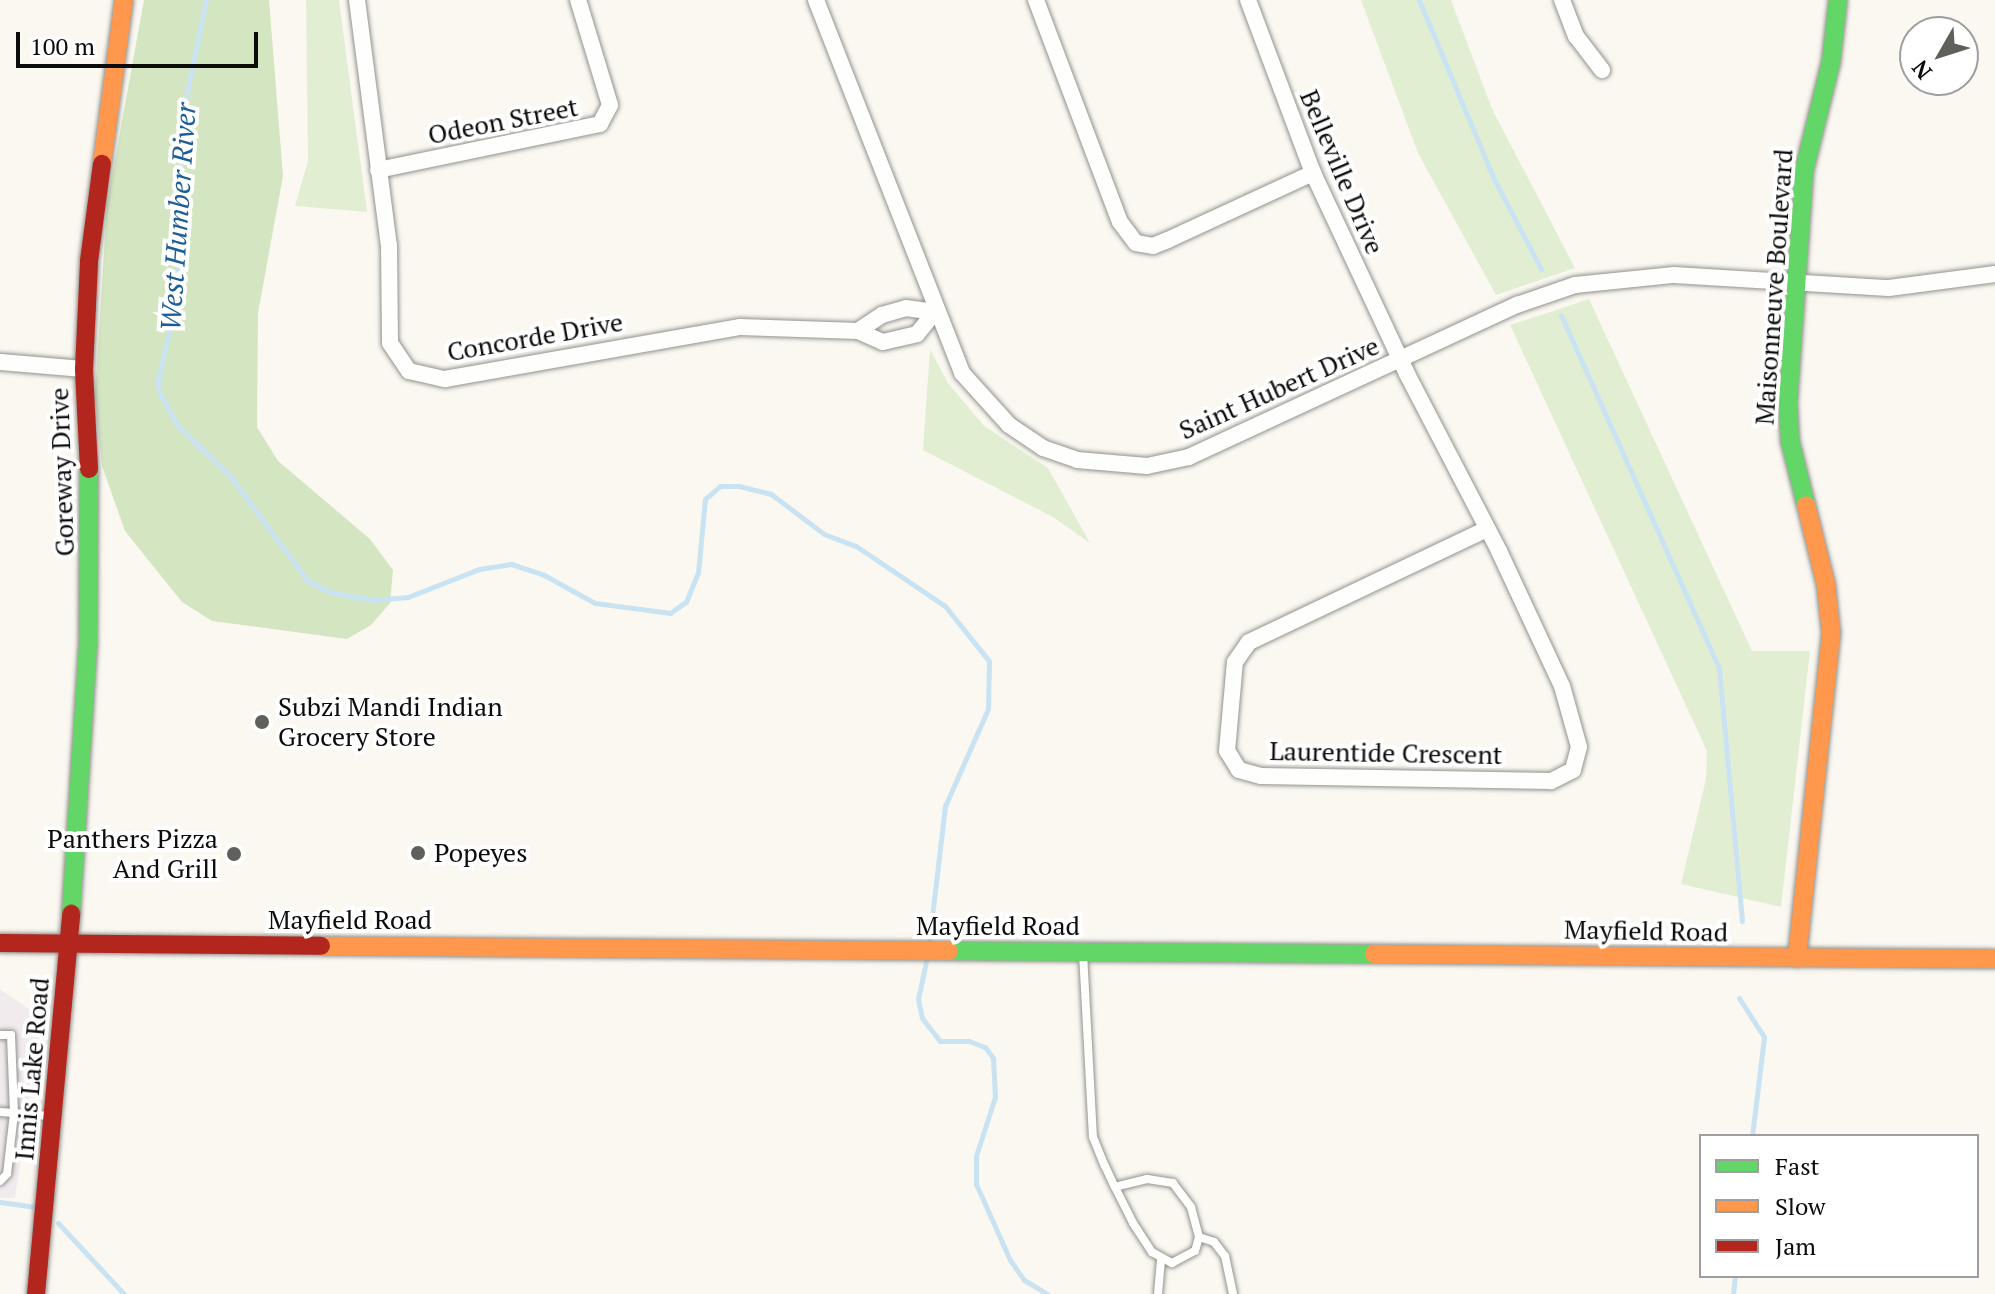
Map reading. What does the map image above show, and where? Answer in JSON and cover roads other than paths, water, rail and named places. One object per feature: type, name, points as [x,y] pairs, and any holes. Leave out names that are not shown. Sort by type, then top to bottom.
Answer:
[{"type":"street","name":"Goreway Drive","points":[[69,944],[92,539],[84,369],[89,261],[124,0]]},
{"type":"street","name":"Concorde Drive","points":[[357,0],[389,245],[390,343],[403,364],[420,376],[445,379],[740,327],[858,331],[883,342],[917,334],[935,312]]},
{"type":"street","name":"Odeon Street","points":[[378,170],[600,124],[610,105],[578,0]]},
{"type":"street","name":"Saint Hubert Drive","points":[[816,0],[935,312],[962,373],[993,413],[1043,448],[1106,465],[1147,466],[1189,457],[1532,299],[1575,285],[1649,274],[1889,288],[1995,274]]},
{"type":"street","points":[[1036,0],[1120,222],[1136,243],[1153,246],[1313,173]]},
{"type":"street","name":"Belleville Drive","points":[[1248,0],[1313,173],[1400,359]]},
{"type":"street","points":[[1562,0],[1576,36],[1602,70]]},
{"type":"street","name":"Maisonneuve Boulevard","points":[[1797,958],[1831,632],[1826,585],[1790,441],[1794,283],[1808,144],[1831,62],[1838,0]]},
{"type":"street","points":[[858,331],[882,315],[906,308],[935,312]]},
{"type":"street","name":"Laurentide Crescent","points":[[1400,359],[1487,529],[1573,712],[1579,747],[1573,770],[1551,781],[1261,776],[1239,770],[1227,751],[1235,662],[1249,642],[1487,529]]},
{"type":"street","points":[[0,362],[84,369]]},
{"type":"street","name":"Mayfield Road","points":[[0,943],[1995,959]]},
{"type":"street","name":"Innis Lake Road","points":[[36,1294],[69,944]]},
{"type":"lane","points":[[1083,952],[1093,1137],[1115,1187],[1161,1261],[1158,1294]]},
{"type":"lane","points":[[0,1035],[11,1035],[14,1113],[7,1174],[0,1181]]},
{"type":"lane","points":[[0,1112],[54,1116]]},
{"type":"lane","points":[[1115,1187],[1147,1179],[1173,1183],[1191,1207],[1199,1237],[1195,1251],[1185,1259],[1161,1261]]},
{"type":"lane","points":[[1199,1237],[1214,1242],[1225,1256],[1233,1294]]},
{"type":"waterway","name":"West Humber River","points":[[206,0],[181,122],[178,294],[158,379],[159,392],[177,425],[230,476],[308,581],[330,592],[373,600],[408,597],[479,569],[511,564],[544,575],[595,603],[670,613],[686,602],[698,573],[705,499],[720,486],[739,486],[771,494],[824,534],[856,546],[945,606],[989,661],[988,709],[945,806],[929,943]]},
{"type":"waterway","points":[[1419,0],[1494,179],[1541,269]]},
{"type":"waterway","points":[[1561,315],[1719,668],[1742,921]]},
{"type":"waterway","name":"West Humber River","points":[[927,957],[918,999],[922,1018],[940,1041],[969,1041],[985,1047],[993,1058],[995,1097],[976,1156],[976,1184],[1010,1260],[1024,1280],[1047,1294]]},
{"type":"waterway","points":[[1739,998],[1764,1037],[1752,1134]]},
{"type":"waterway","points":[[0,1202],[36,1207]]},
{"type":"waterway","points":[[58,1223],[124,1294]]},
{"type":"waterway","points":[[1733,1294],[1735,1278]]},
{"type":"place","name":"Subzi Mandi Indian Grocery Store","points":[[262,722]]},
{"type":"place","name":"Popeyes","points":[[418,853]]},
{"type":"place","name":"Panthers Pizza And Grill","points":[[234,854]]}]
